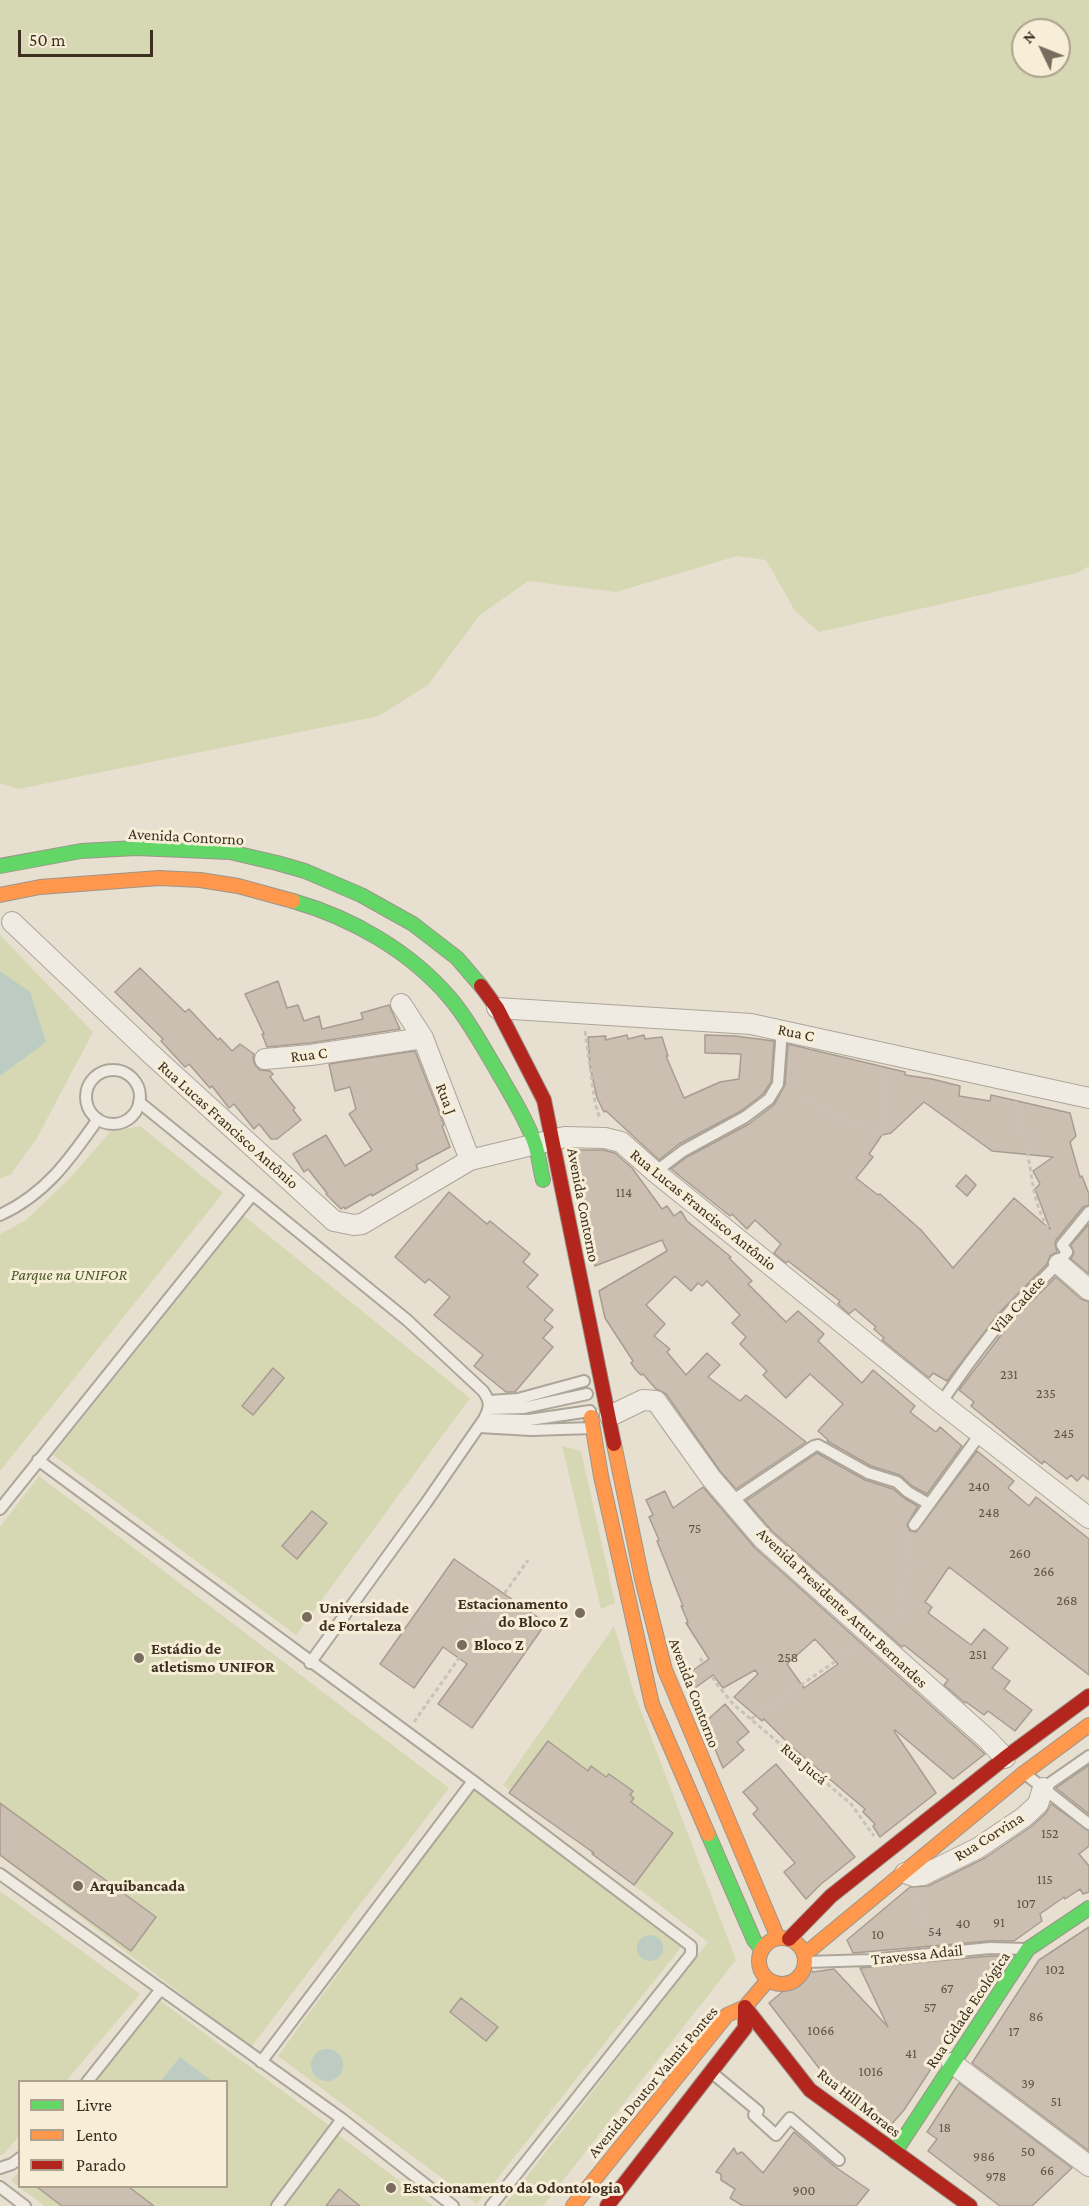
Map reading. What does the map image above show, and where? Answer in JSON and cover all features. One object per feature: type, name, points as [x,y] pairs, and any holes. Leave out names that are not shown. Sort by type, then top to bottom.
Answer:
[{"type":"street","name":"Avenida Contorno","points":[[0,866],[81,851],[136,848],[230,852],[305,872],[361,895],[413,924],[457,958],[497,1008],[544,1100],[544,1189]]},
{"type":"street","name":"Avenida Contorno","points":[[0,895],[40,887],[159,878],[200,880],[238,886],[318,908],[386,942],[424,970],[450,998],[486,1050],[511,1095],[544,1142],[602,1422],[665,1670],[783,1938]]},
{"type":"street","name":"Rua Lucas Francisco Antônio","points":[[12,922],[159,1062],[334,1221],[354,1225],[362,1224],[470,1160],[565,1137],[606,1138],[621,1142],[941,1403],[1089,1518]]},
{"type":"street","name":"Rua J","points":[[401,1004],[423,1038],[470,1160]]},
{"type":"street","name":"Rua C","points":[[497,1008],[751,1024],[1089,1098]]},
{"type":"street","name":"Rua C","points":[[266,1059],[311,1055],[423,1038]]},
{"type":"street","points":[[1059,1264],[1089,1290]]},
{"type":"street","name":"Avenida Contorno","points":[[585,1381],[590,1411],[602,1422],[601,1476],[652,1704],[754,1940],[762,1950]]},
{"type":"street","name":"Avenida Presidente Artur Bernardes","points":[[602,1422],[643,1400],[656,1401],[688,1448],[763,1539],[987,1738],[1005,1758]]},
{"type":"street","points":[[783,1938],[798,1944],[805,1959],[803,1972],[796,1980],[786,1984],[776,1984],[768,1980],[761,1970],[759,1960],[762,1950],[769,1942],[783,1938],[886,1852],[1005,1758],[1089,1696]]},
{"type":"street","points":[[805,1959],[935,1844],[1089,1725]]},
{"type":"street","name":"Rua Corvina","points":[[905,1873],[914,1876],[922,1875],[978,1848],[1024,1817],[1038,1804],[1043,1788]]},
{"type":"street","name":"Rua Cidade Ecológica","points":[[895,2151],[1028,1950],[1089,1908]]},
{"type":"street","points":[[745,2007],[768,1980]]},
{"type":"street","name":"Avenida Doutor Valmir Pontes","points":[[573,2206],[727,2014],[745,2007],[745,2028],[607,2206]]},
{"type":"street","name":"Rua Hill Moraes","points":[[745,2007],[810,2090],[970,2206]]},
{"type":"street","points":[[952,2062],[1089,2166]]},
{"type":"lane","points":[[655,1172],[683,1151],[745,1117],[769,1099],[778,1084],[782,1029]]},
{"type":"lane","points":[[115,1070],[132,1077],[140,1094],[140,1102],[136,1111],[123,1122],[114,1124],[98,1119],[92,1113],[86,1097],[91,1081],[106,1071],[115,1070]]},
{"type":"lane","points":[[140,1102],[407,1320],[483,1391],[490,1405]]},
{"type":"lane","points":[[0,1215],[39,1192],[75,1153],[98,1119]]},
{"type":"lane","points":[[0,1509],[252,1195]]},
{"type":"lane","points":[[1062,1245],[1089,1212]]},
{"type":"lane","name":"Vila Cadete","points":[[941,1403],[986,1341],[1023,1298],[1059,1264],[1067,1252],[1062,1245]]},
{"type":"lane","points":[[490,1405],[585,1381]]},
{"type":"lane","points":[[310,1663],[482,1423],[490,1405]]},
{"type":"lane","points":[[482,1423],[529,1420],[590,1411]]},
{"type":"lane","points":[[482,1423],[531,1430],[602,1422]]},
{"type":"lane","points":[[914,1525],[981,1433]]},
{"type":"lane","points":[[732,1501],[818,1445],[868,1473],[897,1482],[908,1492],[929,1504]]},
{"type":"lane","points":[[38,1460],[310,1663],[473,1781],[691,1946],[691,1954],[491,2206]]},
{"type":"lane","name":"Rua Corvina","points":[[1043,1788],[1089,1756]]},
{"type":"lane","points":[[1024,1773],[1089,1824]]},
{"type":"lane","points":[[261,2062],[473,1781]]},
{"type":"lane","points":[[0,1874],[342,2119],[453,2206]]},
{"type":"lane","name":"Travessa Adail","points":[[805,1959],[870,1960],[990,1948],[1028,1950]]},
{"type":"lane","points":[[89,2080],[161,1989]]},
{"type":"lane","points":[[711,2072],[758,2111],[754,2115],[776,2135],[790,2118],[839,2160]]},
{"type":"lane","points":[[277,2206],[342,2119]]},
{"type":"lane","points":[[0,2168],[18,2160]]},
{"type":"lane","points":[[0,2187],[25,2206]]},
{"type":"path","points":[[583,1013],[595,1103],[606,1138]]},
{"type":"path","points":[[804,1099],[813,1101],[834,1115],[884,1135],[886,1100],[878,1051]]},
{"type":"path","points":[[1010,1081],[1026,1147],[1032,1188],[1046,1225],[1062,1245]]},
{"type":"path","points":[[751,1719],[875,1640],[904,1608],[901,1601],[903,1584],[912,1567],[908,1549],[914,1525]]},
{"type":"path","points":[[406,1733],[528,1560]]},
{"type":"path","name":"Rua Jucá","points":[[700,1658],[719,1688],[751,1719],[851,1804],[886,1852]]},
{"type":"path","points":[[905,1873],[917,1897],[935,1953]]},
{"type":"green space","points":[[0,0],[1089,0],[1089,566],[1077,573],[819,632],[795,611],[766,560],[737,556],[616,592],[528,581],[479,616],[428,685],[379,716],[18,789],[0,783]]},
{"type":"green space","points":[[0,935],[93,1032],[37,1138],[11,1174],[0,1179]]},
{"type":"green space","name":"Parque na UNIFOR","points":[[140,1126],[223,1193],[0,1471],[0,1234],[26,1220],[71,1177],[110,1132]]},
{"type":"green space","points":[[244,1216],[470,1398],[296,1635],[53,1455]]},
{"type":"green space","points":[[562,1446],[581,1451],[615,1603],[601,1609]]},
{"type":"green space","name":"Estádio de atletismo UNIFOR","points":[[39,1476],[449,1788],[251,2047],[0,1856],[0,1527]]},
{"type":"green space","points":[[614,1626],[633,1690],[736,1960],[543,2206],[504,2206],[708,1942],[503,1785]]},
{"type":"green space","points":[[473,1788],[682,1946],[477,2204],[278,2056]]},
{"type":"green space","points":[[0,1891],[140,1994],[67,2080],[18,2080],[18,2137],[3,2155],[0,2155]]},
{"type":"green space","points":[[158,1999],[330,2126],[271,2206],[45,2206],[21,2188],[228,2188],[228,2080],[94,2080]]},
{"type":"green space","points":[[337,2134],[433,2206],[284,2206]]},
{"type":"green space","points":[[18,2172],[18,2186],[11,2181]]},
{"type":"shaded area","points":[[0,971],[30,992],[46,1042],[0,1076]]},
{"type":"shaded area","points":[[650,1935],[659,1939],[663,1948],[659,1957],[650,1961],[641,1957],[637,1948],[641,1939]]},
{"type":"shaded area","points":[[327,2049],[339,2053],[343,2065],[339,2077],[327,2081],[315,2077],[311,2065],[315,2053]]},
{"type":"shaded area","points":[[180,2057],[211,2080],[162,2080]]},
{"type":"building","points":[[140,968],[185,1012],[189,1009],[218,1040],[220,1038],[232,1051],[240,1044],[254,1054],[255,1065],[260,1070],[270,1071],[273,1074],[270,1077],[295,1108],[293,1110],[301,1120],[277,1139],[271,1139],[259,1124],[254,1129],[234,1104],[229,1108],[212,1086],[210,1088],[189,1064],[185,1067],[161,1041],[163,1039],[115,992]]},
{"type":"building","points":[[278,981],[287,1008],[298,1005],[304,1021],[319,1016],[322,1029],[363,1019],[361,1013],[389,1005],[400,1029],[310,1043],[267,1047],[262,1034],[264,1034],[245,994]]},
{"type":"building","points":[[627,1035],[628,1039],[644,1035],[645,1039],[662,1037],[668,1056],[666,1056],[684,1098],[720,1082],[739,1079],[741,1054],[705,1053],[705,1035],[774,1041],[771,1082],[763,1094],[741,1111],[679,1144],[659,1160],[606,1111],[604,1112],[597,1098],[590,1066],[588,1037],[606,1036],[605,1040]]},
{"type":"building","points":[[788,1044],[905,1072],[905,1075],[960,1086],[959,1096],[990,1101],[991,1095],[1070,1113],[1076,1136],[1070,1142],[1080,1177],[1082,1176],[1089,1194],[1089,1205],[1083,1207],[1056,1240],[1057,1252],[1050,1256],[1047,1264],[999,1313],[947,1381],[933,1373],[929,1378],[882,1340],[884,1338],[874,1329],[876,1327],[855,1309],[849,1314],[838,1304],[840,1301],[774,1253],[781,1244],[755,1220],[747,1229],[732,1214],[730,1216],[671,1169],[687,1157],[749,1124],[774,1105],[785,1085]],"holes":[[[924,1102],[992,1151],[1053,1157],[1033,1171],[1040,1184],[1035,1189],[1050,1229],[1014,1198],[953,1268],[921,1230],[880,1194],[878,1195],[856,1178],[873,1157],[869,1154],[882,1135],[891,1133]]]},
{"type":"building","points":[[415,1051],[444,1125],[442,1126],[450,1147],[416,1165],[418,1169],[372,1196],[371,1194],[341,1209],[326,1194],[308,1169],[304,1172],[293,1154],[326,1135],[345,1166],[372,1150],[349,1114],[356,1109],[350,1087],[335,1091],[329,1064]]},
{"type":"building","points":[[570,1150],[603,1150],[615,1153],[632,1168],[662,1209],[667,1206],[674,1216],[681,1211],[687,1221],[731,1257],[729,1258],[752,1281],[748,1284],[786,1322],[798,1311],[824,1334],[818,1341],[862,1383],[873,1370],[915,1406],[910,1412],[936,1432],[940,1427],[962,1446],[927,1494],[912,1486],[900,1475],[871,1466],[827,1441],[818,1431],[843,1404],[810,1374],[786,1398],[763,1375],[767,1371],[740,1344],[746,1337],[732,1323],[740,1315],[707,1281],[702,1286],[698,1283],[691,1291],[675,1276],[646,1305],[665,1324],[654,1336],[670,1349],[667,1352],[686,1375],[707,1353],[720,1365],[708,1377],[740,1401],[746,1395],[806,1442],[736,1489],[720,1471],[666,1394],[656,1389],[643,1374],[641,1375],[636,1370],[631,1363],[633,1361],[605,1318],[599,1291],[667,1251],[662,1240],[595,1266]]},
{"type":"building","points":[[966,1175],[976,1185],[967,1196],[956,1186]]},
{"type":"building","points":[[449,1192],[487,1224],[490,1221],[530,1254],[523,1262],[538,1275],[527,1287],[553,1310],[544,1320],[553,1327],[543,1338],[553,1347],[515,1392],[506,1392],[474,1366],[483,1355],[434,1315],[450,1297],[429,1279],[425,1283],[395,1257]]},
{"type":"building","points":[[1089,1224],[1089,1274],[1071,1259],[1074,1253],[1071,1245]]},
{"type":"building","points":[[1056,1277],[1081,1299],[1089,1302],[1089,1480],[1083,1475],[1077,1481],[1071,1475],[1067,1479],[1044,1461],[1042,1464],[971,1406],[974,1402],[959,1390],[1011,1322]]},
{"type":"building","points":[[273,1368],[284,1378],[253,1415],[242,1406]]},
{"type":"building","points":[[977,1451],[1014,1481],[1008,1488],[1029,1506],[1036,1497],[1089,1539],[1089,1675],[949,1567],[925,1602],[932,1607],[928,1613],[971,1645],[984,1629],[1008,1648],[992,1668],[1010,1681],[1004,1689],[1032,1710],[1015,1731],[988,1711],[984,1715],[965,1703],[944,1685],[948,1680],[904,1645],[902,1647],[772,1531],[746,1501],[817,1453],[865,1480],[893,1489],[918,1506],[907,1525],[910,1531],[916,1532]]},
{"type":"building","points":[[703,1487],[755,1548],[985,1754],[953,1779],[895,1730],[936,1793],[880,1837],[873,1826],[875,1824],[863,1812],[865,1809],[794,1749],[764,1719],[762,1721],[734,1697],[758,1674],[755,1670],[723,1688],[713,1675],[691,1691],[685,1676],[709,1659],[686,1623],[688,1622],[681,1606],[683,1606],[649,1517],[653,1515],[646,1500],[665,1491],[673,1508]],"holes":[[[815,1639],[838,1664],[804,1688],[787,1664]]]},
{"type":"building","points":[[312,1511],[327,1523],[297,1559],[282,1546]]},
{"type":"building","name":"Bloco Z","points":[[454,1559],[546,1623],[472,1728],[438,1704],[467,1664],[443,1647],[414,1688],[380,1664]]},
{"type":"building","points":[[725,1704],[749,1732],[737,1742],[744,1750],[723,1768],[704,1723]]},
{"type":"building","points":[[548,1741],[588,1771],[591,1766],[606,1777],[609,1774],[633,1791],[630,1795],[634,1798],[631,1802],[673,1833],[634,1885],[592,1854],[594,1853],[509,1793]]},
{"type":"building","points":[[776,1764],[855,1857],[806,1899],[784,1872],[795,1863],[753,1814],[758,1809],[743,1792]]},
{"type":"building","points":[[1089,1765],[1089,1814],[1056,1788]]},
{"type":"building","name":"Arquibancada","points":[[0,1803],[156,1917],[131,1951],[0,1855]]},
{"type":"building","points":[[1051,1804],[1089,1831],[1089,1846],[1079,1854],[1089,1866],[1089,1892],[1083,1894],[1080,1889],[1065,1899],[1064,1897],[1040,1914],[1042,1921],[1014,1941],[989,1941],[853,1953],[847,1940],[910,1887],[928,1886],[985,1858],[1032,1826],[1046,1813]]},
{"type":"building","points":[[1089,1927],[1089,2151],[972,2063],[1039,1960]]},
{"type":"building","points":[[1005,1956],[904,2110],[890,2126],[878,2116],[876,2118],[859,2106],[861,2102],[836,2081],[832,2085],[769,2003],[810,1969],[813,1972],[834,1969],[888,2027],[860,1968]]},
{"type":"building","points":[[461,1998],[498,2027],[486,2041],[450,2012]]},
{"type":"building","points":[[959,2083],[1072,2168],[1032,2206],[1000,2206],[928,2151],[937,2139],[927,2132]]},
{"type":"building","points":[[794,2132],[834,2166],[869,2190],[856,2206],[743,2206],[730,2198],[735,2189],[721,2180],[721,2174],[716,2172],[734,2148],[737,2154],[742,2152],[763,2173]]},
{"type":"building","points":[[38,2188],[130,2188],[154,2206],[62,2206]]},
{"type":"building","points":[[339,2189],[360,2206],[326,2206]]},
{"type":"traffic: fast","points":[[0,866],[81,851],[136,848],[230,852],[277,863],[305,871],[361,895],[413,924],[457,958],[481,986]]},
{"type":"traffic: fast","points":[[293,901],[337,917],[379,938],[417,965],[450,998],[463,1014],[522,1115],[538,1153],[543,1180]]},
{"type":"traffic: fast","points":[[708,1834],[754,1940],[762,1950]]},
{"type":"traffic: fast","points":[[895,2152],[1028,1949],[1089,1908]]},
{"type":"traffic: slow","points":[[0,895],[40,887],[159,878],[200,880],[238,886],[293,901]]},
{"type":"traffic: slow","points":[[591,1417],[601,1476],[652,1704],[708,1834]]},
{"type":"traffic: slow","points":[[614,1444],[642,1579],[665,1670],[778,1938]]},
{"type":"traffic: slow","points":[[804,1955],[1024,1773],[1089,1725]]},
{"type":"traffic: slow","points":[[782,1938],[798,1945],[805,1961],[798,1977],[782,1984],[766,1977],[759,1961],[766,1945],[782,1938]]},
{"type":"traffic: slow","points":[[573,2206],[727,2015],[745,2007],[768,1980]]},
{"type":"traffic: jam","points":[[481,986],[497,1008],[544,1100],[614,1444]]},
{"type":"traffic: jam","points":[[789,1939],[831,1896],[1005,1758],[1089,1696]]},
{"type":"traffic: jam","points":[[745,2007],[810,2090],[970,2206]]},
{"type":"traffic: jam","points":[[607,2206],[745,2028],[745,2007]]},
{"type":"place","name":"Estacionamento do Bloco Z","points":[[580,1613]]},
{"type":"place","name":"Universidade de Fortaleza","points":[[307,1617]]},
{"type":"place","name":"Bloco Z","points":[[462,1645]]},
{"type":"place","name":"Estádio de atletismo UNIFOR","points":[[139,1658]]},
{"type":"place","name":"Arquibancada","points":[[78,1886]]},
{"type":"place","name":"Estacionamento da Odontologia","points":[[391,2188]]}]
